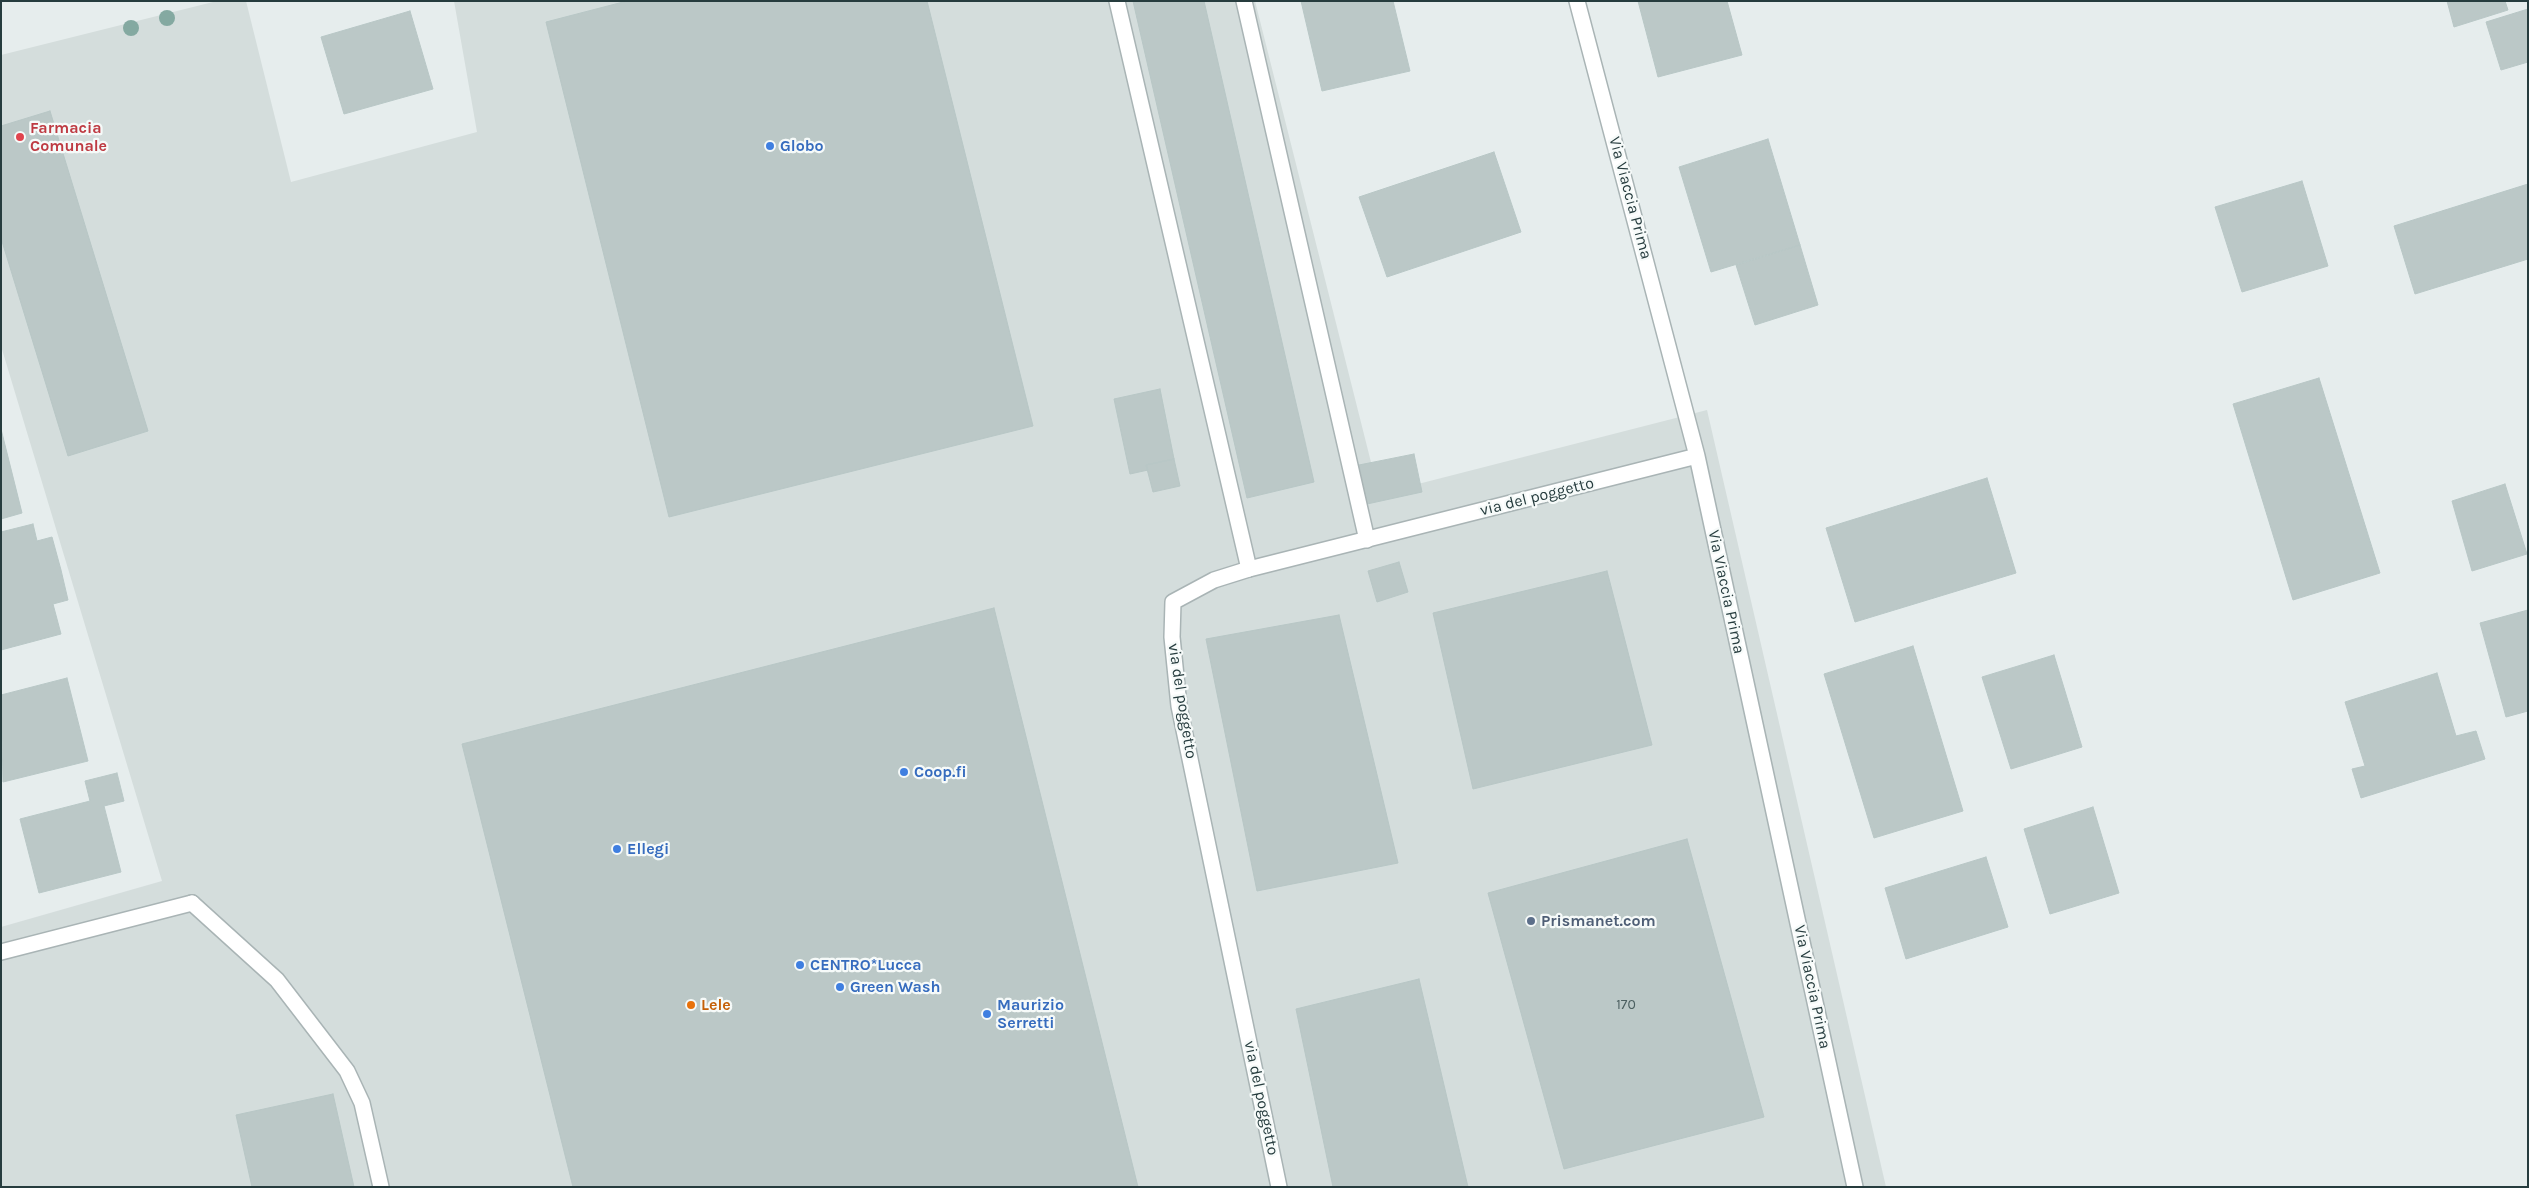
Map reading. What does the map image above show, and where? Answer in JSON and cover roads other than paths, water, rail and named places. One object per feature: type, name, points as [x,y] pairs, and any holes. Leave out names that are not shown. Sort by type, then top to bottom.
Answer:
[{"type":"street","points":[[1117,1],[1249,569]]},
{"type":"street","points":[[1244,1],[1367,540]]},
{"type":"street","name":"Via Viaccia Prima","points":[[1577,1],[1697,456],[1856,1187]]},
{"type":"street","name":"via del poggetto","points":[[1279,1187],[1180,706],[1172,637],[1173,602],[1214,580],[1249,569],[1697,456]]},
{"type":"street","points":[[1,952],[192,903],[277,980],[347,1071],[362,1103],[381,1187]]},
{"type":"place","name":"Farmacia Comunale","points":[[20,137]]},
{"type":"place","name":"Globo","points":[[770,146]]},
{"type":"place","name":"Coop.fi","points":[[904,772]]},
{"type":"place","name":"Ellegi","points":[[617,849]]},
{"type":"place","name":"Prismanet.com","points":[[1531,921]]},
{"type":"place","name":"CENTRO*Lucca","points":[[800,965]]},
{"type":"place","name":"Green Wash","points":[[840,987]]},
{"type":"place","name":"Lele","points":[[691,1005]]},
{"type":"place","name":"Maurizio Serretti","points":[[987,1014]]}]
